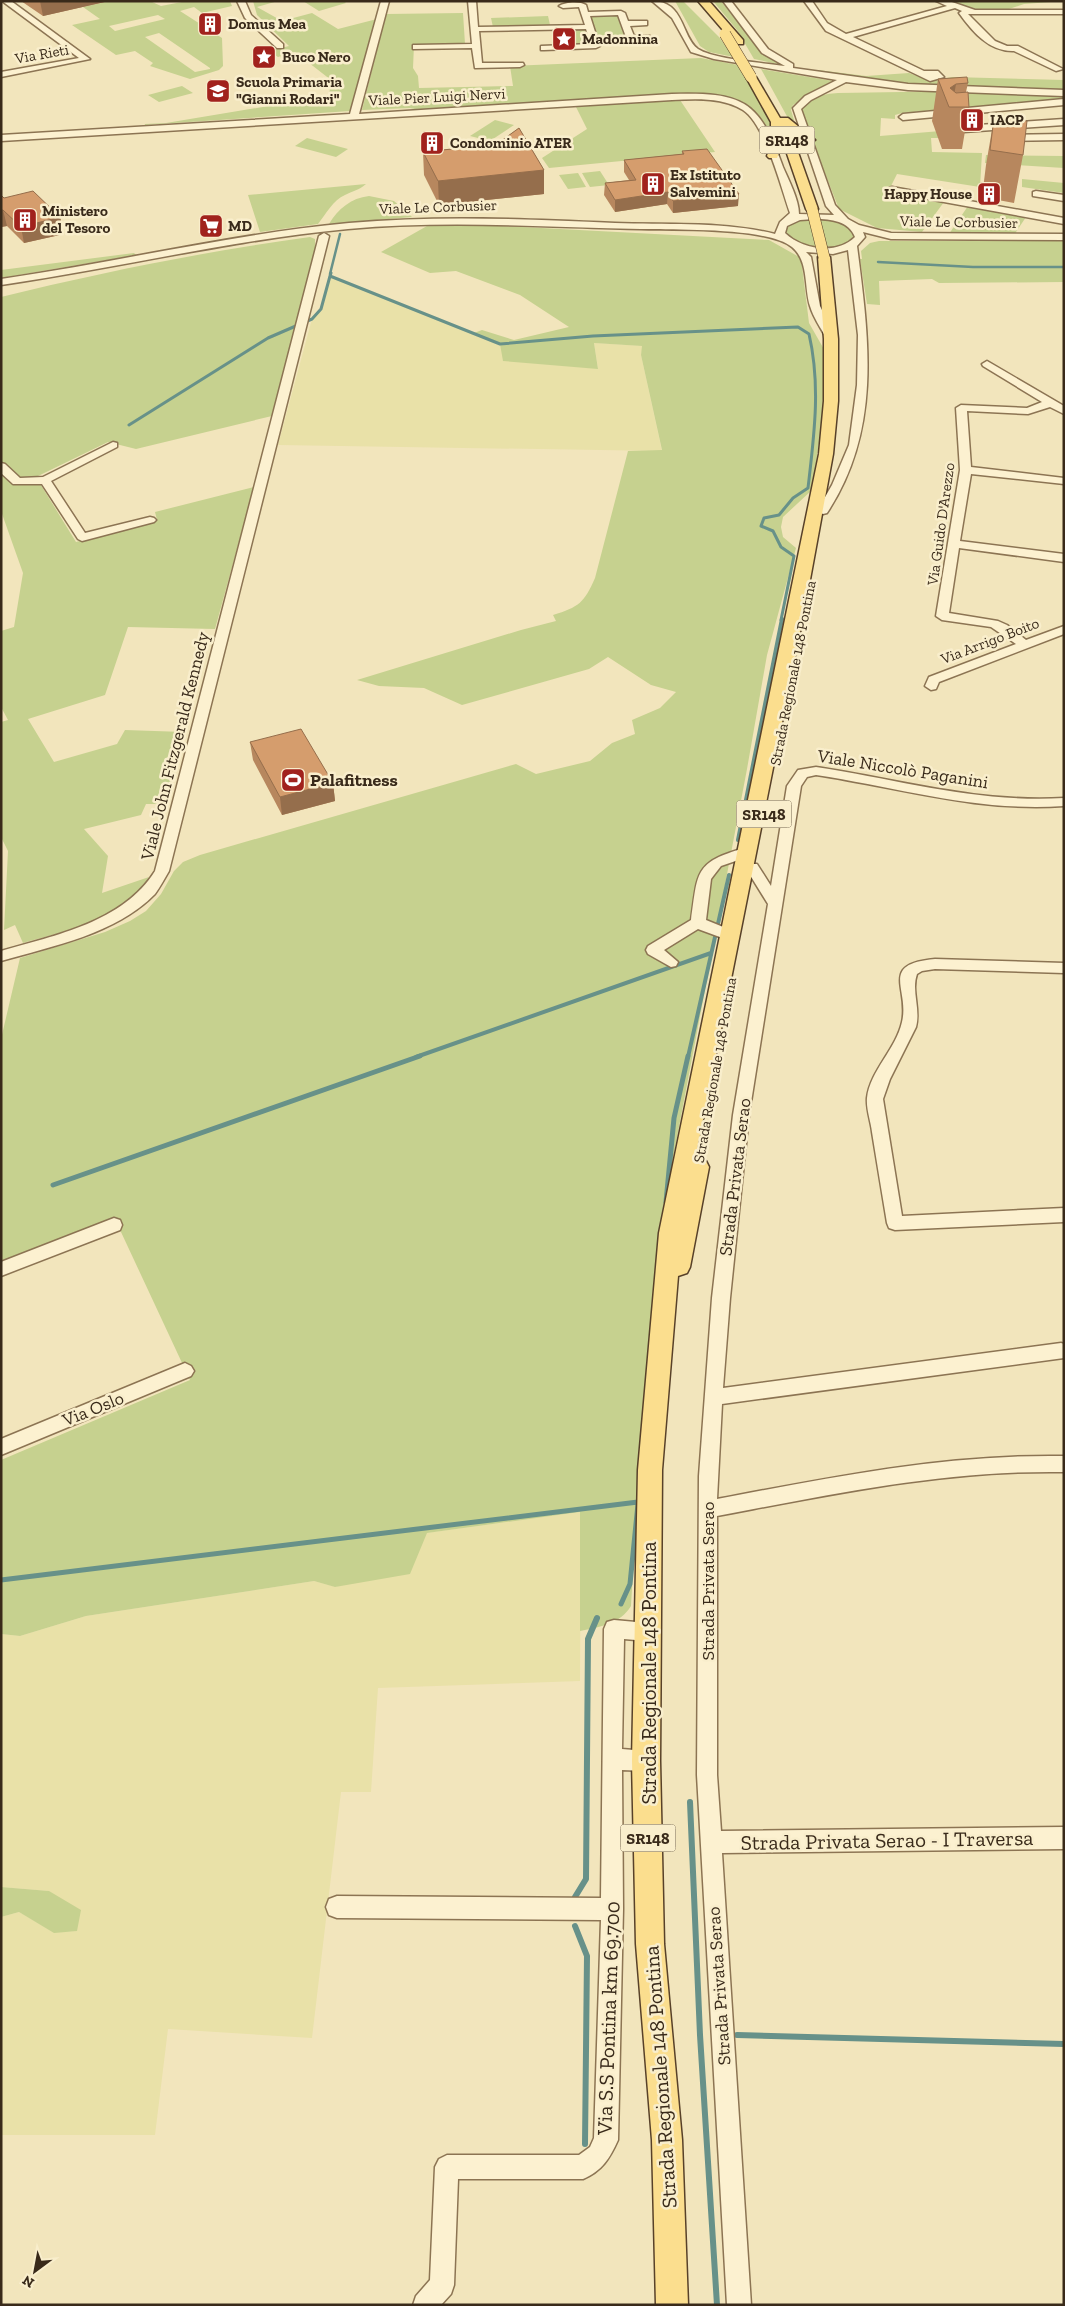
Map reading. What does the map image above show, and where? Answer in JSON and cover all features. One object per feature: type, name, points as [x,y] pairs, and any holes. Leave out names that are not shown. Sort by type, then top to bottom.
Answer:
[{"type":"main road","points":[[690,1],[725,34]]},
{"type":"main road","name":"Strada Regionale 148 Pontina","points":[[698,1],[756,77]]},
{"type":"main road","name":"Strada Regionale 148 Pontina","points":[[672,2305],[667,2140],[650,1944],[646,1761],[650,1470],[660,1370],[670,1233],[728,935],[788,705],[834,456],[840,402],[841,326],[827,256],[815,209],[780,119],[756,77],[733,30],[710,1]]},
{"type":"main road","points":[[774,156],[780,119],[809,140]]},
{"type":"main road","name":"Strada Regionale 148 Pontina","points":[[660,1370],[749,860],[826,454],[831,401],[832,339],[827,256]]},
{"type":"street","points":[[241,1],[248,16],[280,46]]},
{"type":"street","points":[[354,116],[385,1]]},
{"type":"street","points":[[472,1],[478,66],[520,65]]},
{"type":"street","points":[[656,1],[672,12],[678,19],[694,50],[722,59],[908,87]]},
{"type":"street","points":[[673,1],[703,50],[727,57],[802,69]]},
{"type":"street","points":[[727,1],[765,50],[778,60],[813,73]]},
{"type":"street","points":[[808,1],[824,25],[925,75]]},
{"type":"street","points":[[35,27],[2,8],[9,3],[77,62]]},
{"type":"street","points":[[846,37],[939,4],[955,6],[974,12],[1016,11],[1034,14],[1064,12]]},
{"type":"street","points":[[1016,11],[1028,6],[1064,5]]},
{"type":"street","points":[[544,48],[596,46],[582,6],[563,6]]},
{"type":"street","points":[[968,11],[963,14],[982,37],[1009,50],[1015,48],[1059,69]]},
{"type":"street","points":[[585,14],[633,12]]},
{"type":"street","points":[[621,13],[631,39]]},
{"type":"street","points":[[625,24],[644,23]]},
{"type":"street","name":"Via Rieti","points":[[1,75],[86,59],[35,27]]},
{"type":"street","points":[[475,29],[590,27]]},
{"type":"street","points":[[594,40],[650,38]]},
{"type":"street","points":[[416,47],[476,46]]},
{"type":"street","points":[[844,220],[831,206],[797,108],[801,103],[817,93],[846,79]]},
{"type":"street","points":[[817,93],[908,87],[1064,93]]},
{"type":"street","name":"Viale Pier Luigi Nervi","points":[[1,138],[672,97],[709,98],[737,104],[754,114],[766,132],[795,213],[786,222]]},
{"type":"street","points":[[903,117],[1064,102]]},
{"type":"street","points":[[949,130],[1064,122]]},
{"type":"street","points":[[964,138],[1064,137]]},
{"type":"street","name":"Viale Le Corbusier","points":[[892,190],[1064,221]]},
{"type":"street","points":[[1036,194],[1064,198]]},
{"type":"street","name":"Viale Le Corbusier","points":[[730,231],[758,229],[809,216],[844,220],[856,227],[891,236],[1064,237]]},
{"type":"street","name":"Viale Le Corbusier","points":[[1,282],[256,238],[326,228],[423,221],[513,221],[730,231],[767,234],[784,239],[796,246]]},
{"type":"street","points":[[784,239],[780,234],[786,222]]},
{"type":"street","points":[[796,246],[826,251],[852,245],[860,237],[856,227]]},
{"type":"street","name":"Viale John Fitzgerald Kennedy","points":[[1,956],[113,918],[133,907],[156,884],[162,871],[263,448],[301,325],[324,236]]},
{"type":"street","points":[[823,511],[838,485],[852,452],[862,384],[863,335],[852,245]]},
{"type":"street","points":[[796,246],[806,256],[815,306],[832,339]]},
{"type":"street","name":"Viale Le Corbusier","points":[[1,291],[150,257]]},
{"type":"street","points":[[987,364],[1064,411]]},
{"type":"street","name":"Via Guido D'Arezzo","points":[[1025,645],[1003,628],[994,624],[942,616],[966,470],[961,408],[1028,412],[1051,403]]},
{"type":"street","points":[[1,466],[17,482],[45,480],[114,445]]},
{"type":"street","points":[[966,470],[1064,481]]},
{"type":"street","points":[[45,480],[82,537],[150,520]]},
{"type":"street","points":[[954,544],[1064,558]]},
{"type":"street","name":"Via Arrigo Boito","points":[[931,686],[934,680],[1064,630]]},
{"type":"street","name":"Viale Niccolò Paganini","points":[[774,902],[794,786],[797,779],[806,772],[827,773],[963,799],[1006,804],[1064,802]]},
{"type":"street","name":"Viale Niccolò Paganini","points":[[1040,804],[1064,806]]},
{"type":"street","points":[[702,924],[704,879],[716,863],[749,860],[774,902]]},
{"type":"street","name":"Strada Privata Serao","points":[[739,2305],[707,1775],[708,1476],[721,1298],[741,1115],[774,902]]},
{"type":"street","points":[[702,924],[728,935]]},
{"type":"street","points":[[671,962],[653,950],[702,924]]},
{"type":"street","points":[[1064,968],[935,964],[921,965],[914,968],[909,974],[908,982],[911,1018],[875,1099],[894,1223],[1064,1215]]},
{"type":"street","points":[[1,1269],[114,1225]]},
{"type":"street","points":[[714,1398],[1064,1351]]},
{"type":"street","name":"Via Oslo","points":[[1,1447],[185,1371]]},
{"type":"street","points":[[708,1509],[940,1469],[1009,1464],[1064,1464]]},
{"type":"street","name":"Via S.S Pontina km 69.700","points":[[424,2305],[442,2285],[447,2167],[582,2167],[598,2155],[606,2140],[612,1909],[614,1629],[647,1632]]},
{"type":"street","points":[[612,1760],[646,1761]]},
{"type":"street","name":"Strada Privata Serao - I Traversa","points":[[710,1842],[1064,1838]]},
{"type":"street","points":[[338,1906],[612,1909]]},
{"type":"shaded area","points":[[330,276],[500,344],[598,368],[594,343],[643,346],[641,355],[662,451],[278,445],[312,319],[321,309]]},
{"type":"shaded area","points":[[581,1512],[580,1681],[378,1688],[371,1792],[341,1792],[312,2038],[168,2029],[155,2135],[1,2135],[1,1917],[19,1912],[54,1932],[77,1931],[49,1891],[1,1887],[1,1634],[20,1636],[86,1616],[314,1581],[336,1587],[426,1533]]},
{"type":"green space","points":[[109,1],[150,1],[161,6],[187,1],[230,1],[232,6],[202,13],[194,7],[180,11],[222,38],[223,66],[219,70],[190,79],[150,66],[153,63],[135,51],[116,55],[72,25],[100,19],[83,7]],"holes":[[[158,15],[165,19],[115,31],[109,26]],[[159,33],[210,68],[210,69],[195,72],[145,37]]]},
{"type":"green space","points":[[253,1],[278,1],[257,7],[282,21],[312,13],[338,29],[377,19],[350,111],[145,125],[329,96],[331,80],[295,52],[278,57],[269,51],[289,46],[257,15]]},
{"type":"green space","points":[[303,1],[344,1],[346,3],[319,11]]},
{"type":"green space","points":[[675,1],[683,1],[719,37],[734,57],[709,52],[700,46]]},
{"type":"green space","points":[[713,1],[721,1],[762,53],[783,65],[754,59],[737,30]]},
{"type":"green space","points":[[951,1],[1064,1],[1024,4],[1006,10],[980,11]]},
{"type":"green space","points":[[463,13],[465,44],[414,45],[413,68],[418,76],[419,88],[513,86],[510,66],[701,58],[738,65],[772,122],[773,144],[762,121],[750,108],[733,101],[708,96],[424,111],[410,108],[362,110],[386,14]]},
{"type":"green space","points":[[617,15],[625,38],[597,39],[589,16]]},
{"type":"green space","points":[[548,16],[550,25],[493,27],[491,18]]},
{"type":"green space","points":[[585,28],[590,44],[560,45],[556,29]]},
{"type":"green space","points":[[761,69],[833,81],[793,105],[791,110],[794,120],[789,120]]},
{"type":"green space","points":[[818,70],[866,76],[909,73],[930,81],[952,77],[1064,80],[1064,91],[920,86],[817,73]]},
{"type":"green space","points":[[182,86],[193,93],[159,102],[148,95]]},
{"type":"green space","points":[[965,91],[1064,96],[1064,99],[902,113],[895,115],[895,119],[881,118],[880,136],[941,131],[942,138],[931,138],[932,152],[982,153],[980,187],[897,174],[888,192],[944,202],[922,232],[877,228],[839,209],[801,112],[807,103],[821,95],[838,93]]},
{"type":"green space","points":[[680,100],[715,152],[549,168],[542,158],[587,129],[575,105]]},
{"type":"green space","points":[[495,120],[514,125],[490,141],[470,136]]},
{"type":"green space","points":[[307,138],[348,149],[336,157],[295,146]]},
{"type":"green space","points":[[986,155],[1064,156],[1064,168],[985,163]]},
{"type":"green space","points":[[600,171],[609,185],[590,187],[582,173]]},
{"type":"green space","points":[[578,173],[586,187],[568,189],[559,175]]},
{"type":"green space","points":[[1022,179],[1064,183],[1064,193],[1022,187]]},
{"type":"green space","points":[[366,184],[337,200],[318,224],[260,232],[248,195]]},
{"type":"green space","points":[[369,196],[394,201],[412,217],[329,224],[346,205],[356,199]]},
{"type":"green space","points":[[968,206],[1026,217],[1014,235],[949,234]]},
{"type":"green space","points":[[824,218],[843,223],[853,232],[853,237],[839,246],[820,248],[802,244],[787,235],[786,230],[793,223]]},
{"type":"green space","points":[[427,226],[501,226],[769,240],[801,258],[809,323],[825,351],[822,422],[812,490],[783,517],[781,527],[783,537],[796,548],[767,655],[674,1153],[642,1414],[631,1606],[621,1617],[609,1624],[580,1631],[580,1512],[427,1533],[410,1574],[335,1587],[314,1581],[86,1616],[20,1636],[1,1634],[1,1460],[190,1380],[114,1217],[1,1261],[1,1039],[20,958],[105,932],[130,921],[146,911],[161,894],[174,871],[183,862],[200,855],[516,764],[536,774],[590,761],[612,743],[635,734],[632,720],[660,708],[676,692],[651,685],[608,657],[589,669],[462,705],[424,688],[379,686],[357,680],[556,621],[553,615],[580,603],[595,578],[628,451],[662,450],[641,355],[642,346],[594,343],[598,369],[503,361],[500,344],[474,333],[482,330],[514,340],[569,327],[520,295],[456,271],[430,273],[381,252]]},
{"type":"green space","points":[[310,237],[315,239],[315,252],[272,416],[136,449],[108,442],[36,477],[76,542],[157,520],[155,512],[254,487],[215,629],[128,627],[105,695],[28,719],[54,762],[117,744],[125,730],[184,732],[167,804],[146,804],[141,815],[84,829],[108,856],[102,893],[149,877],[138,892],[125,904],[94,921],[23,943],[15,925],[4,930],[8,851],[1,837],[1,722],[8,720],[1,707],[1,631],[14,627],[23,573],[1,511],[1,297],[155,263]]},
{"type":"green space","points":[[879,241],[1064,241],[1064,282],[939,283],[932,279],[879,281],[880,305],[867,304],[860,259],[862,259],[861,251],[870,243]]},
{"type":"green space","points":[[134,253],[136,255],[1,278],[1,270]]},
{"type":"green space","points":[[1,1887],[49,1891],[81,1910],[77,1931],[54,1933],[19,1912],[1,1917]]},
{"type":"building","points":[[967,77],[968,83],[956,84],[950,88],[956,93],[968,92],[969,107],[949,107],[938,79]]},
{"type":"building","points":[[994,118],[1027,121],[1023,155],[990,150]]},
{"type":"building","points":[[519,128],[544,170],[438,181],[423,152],[510,143],[501,141]]},
{"type":"building","points":[[707,149],[739,194],[673,201],[668,192],[615,200],[605,183],[636,180],[624,160],[684,154],[682,151]]},
{"type":"building","points":[[33,191],[60,217],[21,227],[1,210],[1,195],[4,198]]},
{"type":"building","name":"Palafitness","points":[[301,729],[333,783],[280,797],[250,742]]},
{"type":"waterway","points":[[330,274],[340,234]]},
{"type":"waterway","points":[[878,262],[973,267],[1064,267]]},
{"type":"waterway","points":[[129,425],[268,338],[312,319],[321,309],[330,276]]},
{"type":"waterway","points":[[330,276],[500,344],[593,336],[798,327],[809,334],[813,353],[816,392],[808,488],[793,498],[779,515],[764,518],[761,526],[773,531],[781,547],[794,556],[781,620]]},
{"type":"waterway","points":[[738,840],[782,619]]},
{"type":"waterway","points":[[688,1057],[729,875]]},
{"type":"waterway","points":[[416,1057],[711,953]]},
{"type":"waterway","points":[[53,1185],[420,1056]]},
{"type":"waterway","points":[[666,1202],[674,1118],[688,1056]]},
{"type":"waterway","points":[[1,1580],[638,1502]]},
{"type":"waterway","points":[[621,1604],[630,1584],[638,1504]]},
{"type":"waterway","points":[[575,1897],[586,1879],[588,1639],[597,1618]]},
{"type":"waterway","points":[[690,1802],[700,2035],[717,2305]]},
{"type":"waterway","points":[[575,1926],[587,1956],[585,2144]]},
{"type":"waterway","points":[[737,2035],[1064,2044]]},
{"type":"place","name":"Domus Mea","points":[[210,24]]},
{"type":"place","name":"Madonnina","points":[[564,39]]},
{"type":"place","name":"Buco Nero","points":[[264,57]]},
{"type":"place","name":"Scuola Primaria \"Gianni Rodari\"","points":[[218,91]]},
{"type":"place","name":"IACP","points":[[972,120]]},
{"type":"place","name":"Condominio ATER","points":[[432,143]]},
{"type":"place","name":"Ex Istituto Salvemini","points":[[653,184]]},
{"type":"place","name":"Happy House","points":[[989,194]]},
{"type":"place","name":"Ministero del Tesoro","points":[[25,220]]},
{"type":"place","name":"MD","points":[[211,226]]},
{"type":"place","name":"Palafitness","points":[[293,780]]}]
